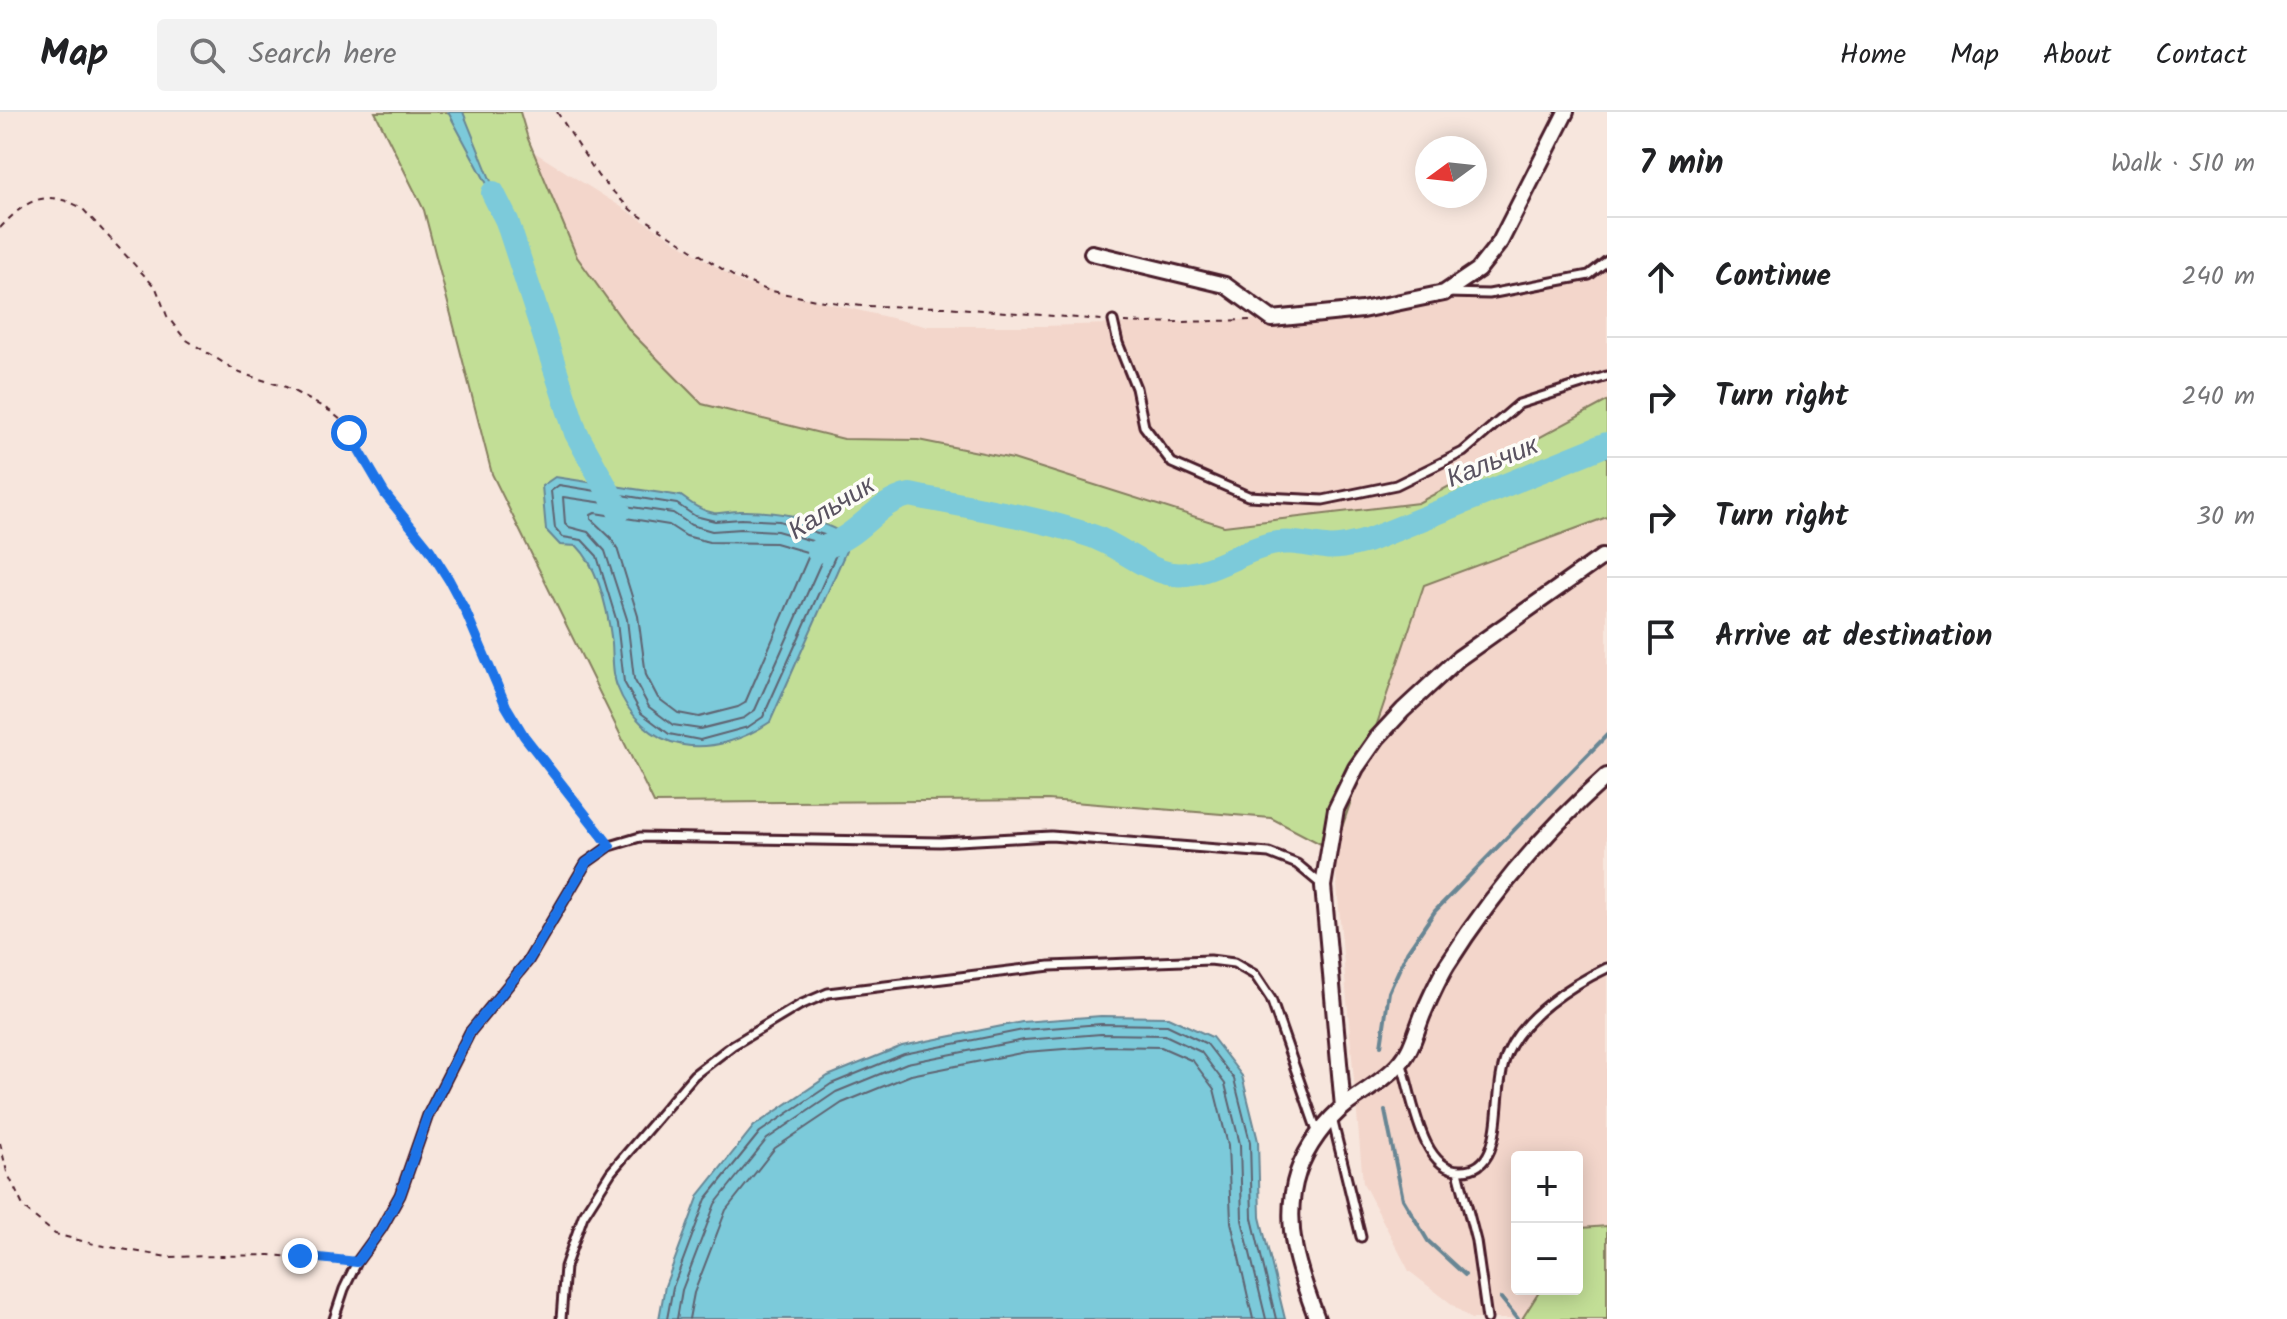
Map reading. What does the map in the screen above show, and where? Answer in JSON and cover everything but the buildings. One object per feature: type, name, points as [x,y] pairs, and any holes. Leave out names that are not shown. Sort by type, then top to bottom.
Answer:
[{"type":"street","points":[[1092,253],[1225,285],[1272,319],[1362,310],[1444,293],[1478,270],[1500,242],[1566,112]]},
{"type":"street","points":[[1343,1107],[1323,886],[1336,809],[1356,768],[1377,738],[1403,710],[1459,658],[1602,557]]},
{"type":"street","points":[[1317,1319],[1292,1242],[1290,1205],[1298,1171],[1318,1134],[1332,1118],[1401,1062],[1446,968],[1488,906],[1533,850],[1607,776]]},
{"type":"lane","points":[[1444,293],[1489,294],[1575,278],[1589,275],[1607,261]]},
{"type":"lane","points":[[1113,321],[1118,343],[1136,388],[1144,426],[1172,463],[1248,496],[1323,500],[1396,485],[1463,452],[1519,404],[1607,376]]},
{"type":"lane","points":[[334,1319],[357,1262],[400,1195],[428,1115],[470,1032],[528,961],[586,863],[610,846],[640,837],[940,842],[1051,836],[1269,853],[1297,864],[1323,886]]},
{"type":"lane","points":[[561,1319],[565,1267],[583,1216],[611,1172],[694,1075],[760,1029],[800,1005],[828,993],[1050,966],[1210,960],[1234,963],[1255,975],[1271,999],[1318,1134]]},
{"type":"lane","points":[[1401,1062],[1410,1086],[1416,1121],[1429,1149],[1444,1167],[1458,1171],[1472,1169],[1484,1161],[1491,1147],[1500,1081],[1508,1053],[1525,1026],[1589,976],[1607,968]]},
{"type":"lane","points":[[1332,1118],[1361,1237]]},
{"type":"lane","points":[[1458,1171],[1476,1241],[1487,1319]]},
{"type":"path","points":[[557,112],[598,176],[631,210],[733,276],[767,290],[862,306],[946,307],[1146,323],[1272,319]]},
{"type":"path","points":[[0,228],[18,208],[33,200],[67,200],[82,208],[156,288],[167,316],[185,339],[240,373],[286,387],[342,421],[385,494],[430,550],[449,580],[506,706],[524,736],[610,846]]},
{"type":"path","points":[[0,1143],[7,1172],[24,1208],[55,1234],[168,1257],[270,1255],[357,1262]]},
{"type":"shaded area","points":[[534,152],[742,283],[925,326],[1272,319],[1444,293],[1489,294],[1589,275],[1607,261],[1607,401],[1418,503],[1224,526],[1013,459],[918,440],[844,439],[702,404],[631,332],[577,257]]},
{"type":"shaded area","points":[[1607,517],[1607,1226],[1583,1228],[1583,1151],[1511,1151],[1511,1295],[1537,1295],[1522,1319],[1471,1319],[1409,1271],[1363,1183],[1334,851],[1424,585]]},
{"type":"green space","points":[[375,112],[520,112],[528,139],[577,257],[631,332],[702,404],[844,439],[918,440],[1013,459],[1224,526],[1418,503],[1607,401],[1607,517],[1424,585],[1334,851],[1271,818],[1048,800],[654,803],[492,474],[424,210]]},
{"type":"green space","points":[[1607,1226],[1607,1319],[1522,1319],[1537,1295],[1583,1295],[1583,1228]]},
{"type":"water","points":[[448,112],[463,112],[507,221]]},
{"type":"water","points":[[555,477],[681,496],[714,513],[751,511],[796,516],[825,525],[847,537],[846,551],[770,722],[728,742],[706,746],[672,742],[642,724],[628,707],[615,681],[608,618],[591,566],[577,546],[560,545],[546,530],[542,486]]},
{"type":"water","points":[[1101,1016],[1168,1017],[1212,1037],[1242,1076],[1258,1141],[1260,1217],[1285,1319],[659,1319],[665,1286],[699,1195],[754,1126],[828,1076],[902,1046],[1022,1022]]},
{"type":"waterway","name":"Кальчик","points":[[493,193],[507,221],[576,433],[619,511]]},
{"type":"waterway","name":"Кальчик","points":[[818,551],[847,536],[892,502],[910,495],[1067,528],[1100,539],[1161,571],[1185,574],[1210,568],[1271,544],[1336,547],[1367,541],[1607,444]]},
{"type":"waterway","points":[[1381,1046],[1389,992],[1407,952],[1435,911],[1607,735]]},
{"type":"waterway","points":[[1385,1111],[1403,1199],[1428,1241],[1465,1275]]},
{"type":"waterway","points":[[1501,1298],[1518,1319]]},
{"type":"route","points":[[300,1256],[357,1262],[400,1195],[428,1115],[470,1032],[528,961],[586,863],[610,846],[524,736],[491,675],[465,610],[449,580],[430,550],[385,494],[349,433]]}]
